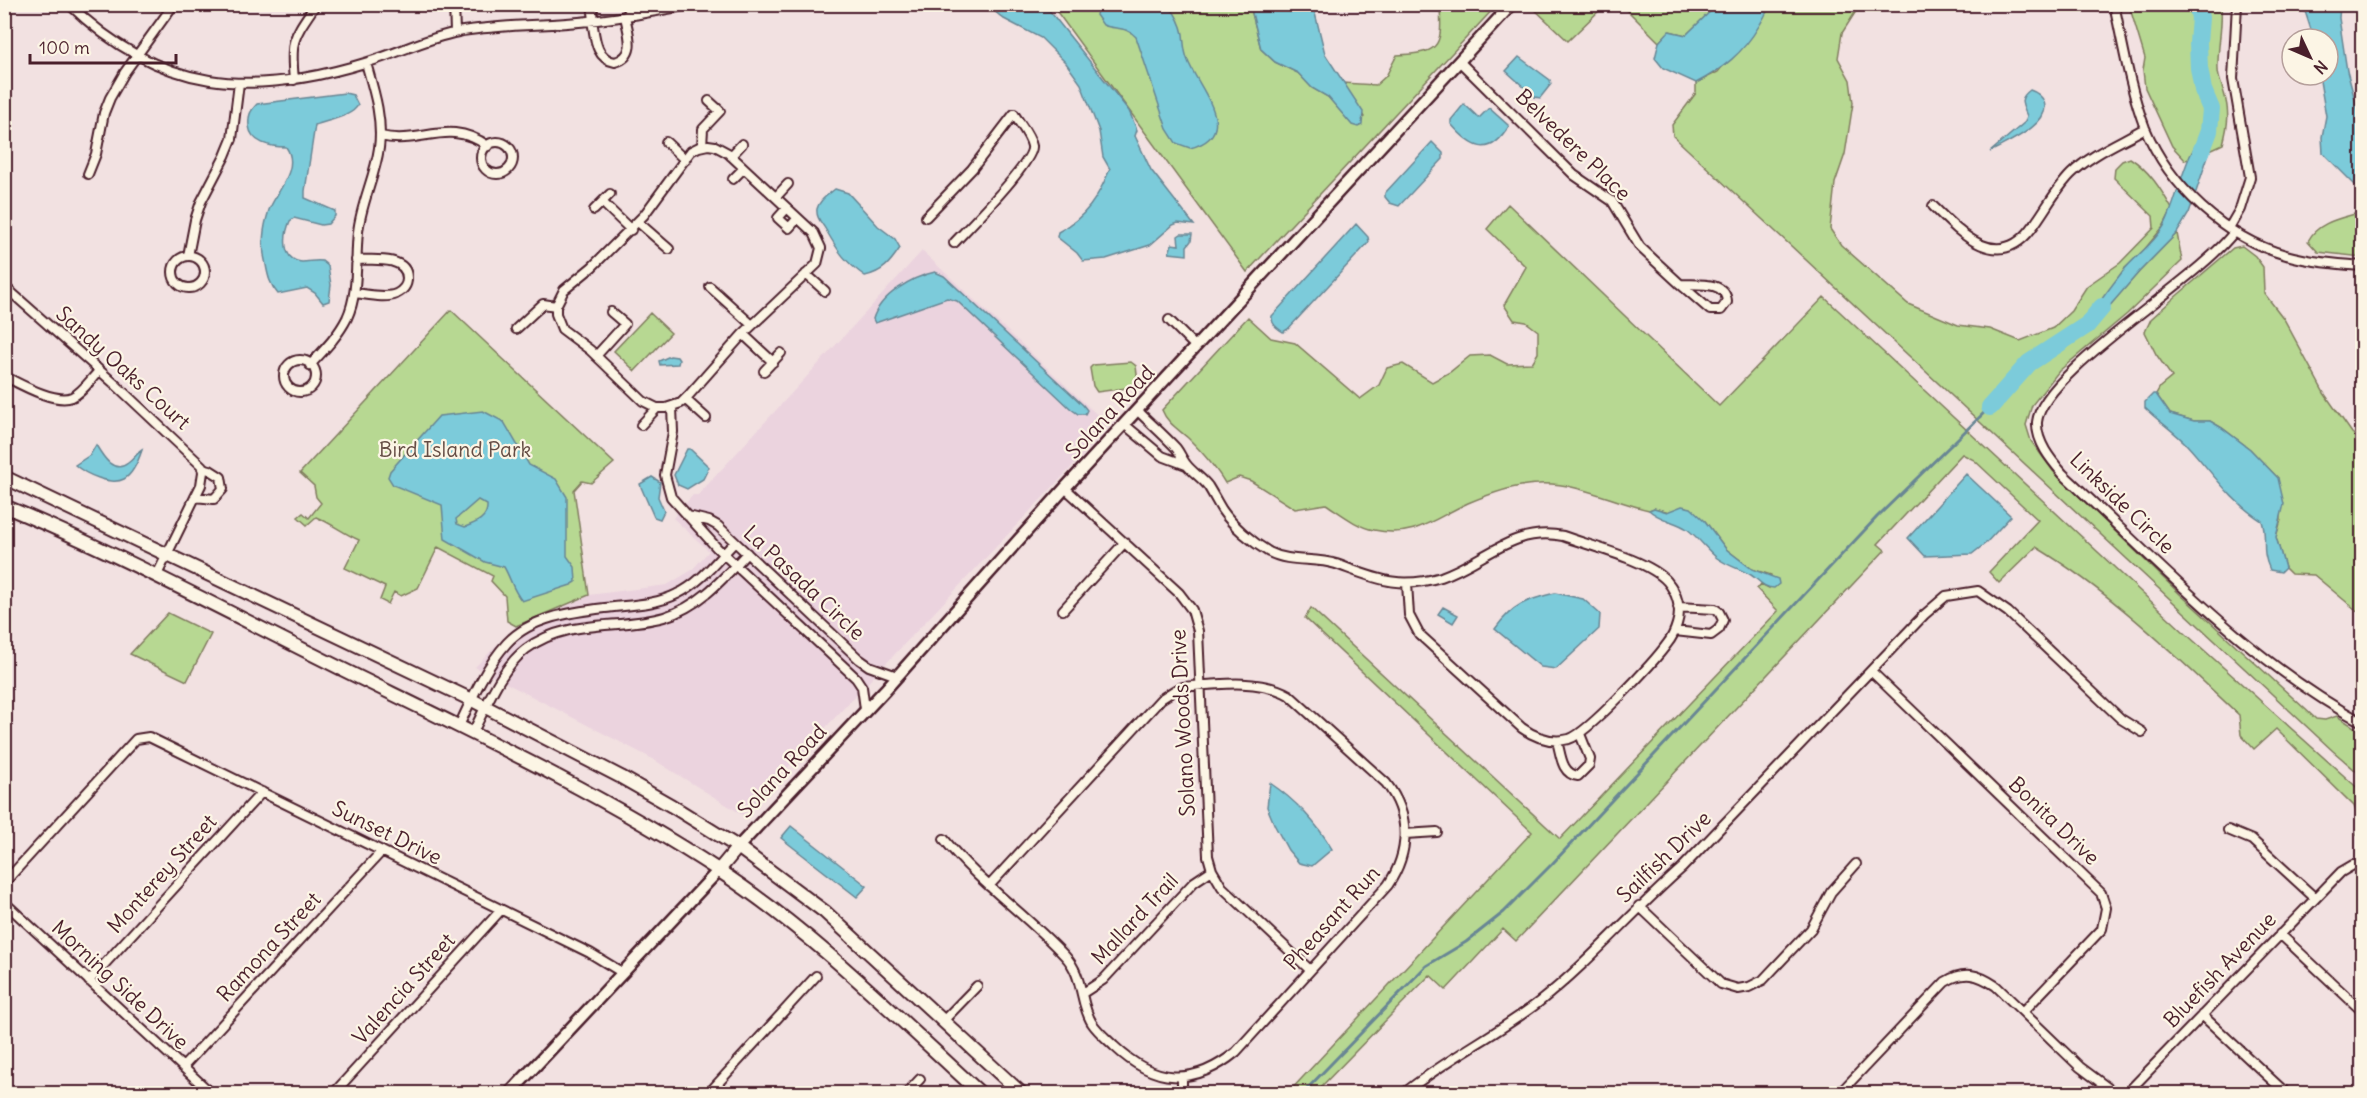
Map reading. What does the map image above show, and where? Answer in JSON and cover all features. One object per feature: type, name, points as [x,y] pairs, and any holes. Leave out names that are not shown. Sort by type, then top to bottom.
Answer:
[{"type":"main road","points":[[4,477],[486,707],[621,777],[738,847],[825,912],[1016,1092]]},
{"type":"main road","points":[[4,506],[156,577],[459,726],[595,797],[719,870],[805,935],[981,1094]]},
{"type":"main road","points":[[719,870],[738,847]]},
{"type":"street","points":[[69,4],[100,32],[136,56],[169,70],[239,83],[276,83],[294,80],[366,63],[455,32],[593,20],[693,4]]},
{"type":"street","points":[[88,174],[96,154],[104,113],[136,56],[174,4]]},
{"type":"street","points":[[294,80],[293,41],[316,4]]},
{"type":"street","points":[[454,4],[455,32]]},
{"type":"street","points":[[592,4],[598,49],[605,58],[615,62],[625,57],[631,45],[627,4]]},
{"type":"street","name":"Solana Road","points":[[738,847],[897,676],[1065,488],[1512,4]]},
{"type":"street","points":[[2114,4],[2137,104],[2145,128],[2156,151],[2199,204],[2232,230],[2285,255],[2312,261],[2362,266]]},
{"type":"street","name":"Linkside Circle","points":[[2237,4],[2233,79],[2250,177],[2232,230],[2220,248],[2155,304],[2095,350],[2065,379],[2043,405],[2037,421],[2039,438],[2063,474],[2232,631],[2300,685],[2362,722]]},
{"type":"street","name":"Belvedere Place","points":[[1460,62],[1574,175],[1612,201],[1640,248],[1680,284],[1710,310],[1720,310],[1727,302],[1727,297],[1719,287],[1680,284]]},
{"type":"street","points":[[310,364],[340,330],[349,313],[354,293],[358,231],[377,158],[380,136],[375,92],[366,63]]},
{"type":"street","points":[[188,256],[201,202],[232,139],[239,83]]},
{"type":"street","points":[[702,146],[703,129],[720,111],[710,101]]},
{"type":"street","points":[[926,217],[972,169],[1014,114],[1030,142],[1030,154],[999,195],[954,243]]},
{"type":"street","points":[[1933,206],[1973,243],[1993,248],[2012,244],[2030,231],[2073,172],[2145,128]]},
{"type":"street","points":[[380,136],[400,139],[454,132],[473,137],[488,146],[499,143],[510,150],[512,163],[505,171],[495,174],[483,166],[481,157],[488,146]]},
{"type":"street","points":[[666,142],[685,160]]},
{"type":"street","points":[[730,155],[742,144]]},
{"type":"street","points":[[702,146],[716,146],[730,155],[814,233],[819,241],[820,256],[817,264],[743,334],[685,399],[672,407],[657,408],[643,401],[596,356],[562,329],[556,310],[564,291],[631,230],[691,151],[702,146]]},
{"type":"street","points":[[733,179],[744,168]]},
{"type":"street","points":[[776,197],[788,184]]},
{"type":"street","points":[[594,210],[610,194]]},
{"type":"street","points":[[602,202],[631,230]]},
{"type":"street","points":[[787,208],[778,218],[789,228],[798,218]]},
{"type":"street","points":[[638,222],[669,249]]},
{"type":"street","points":[[188,256],[197,259],[204,269],[202,280],[190,288],[177,283],[173,273],[177,262],[188,256]]},
{"type":"street","points":[[354,293],[396,294],[403,289],[407,279],[405,270],[397,263],[382,260],[356,260]]},
{"type":"street","points":[[806,274],[825,291]]},
{"type":"street","name":"Sandy Oaks Court","points":[[4,286],[99,370],[198,461],[202,468],[221,477],[224,489],[218,497],[214,499],[195,496]]},
{"type":"street","points":[[710,287],[752,325]]},
{"type":"street","points":[[516,329],[543,304],[556,310]]},
{"type":"street","points":[[596,356],[625,324],[610,312]]},
{"type":"street","points":[[1169,320],[1196,347]]},
{"type":"street","points":[[743,334],[773,362]]},
{"type":"street","points":[[764,371],[781,353]]},
{"type":"street","points":[[300,361],[310,364],[315,370],[316,377],[312,387],[298,392],[289,387],[285,378],[289,366],[300,361]]},
{"type":"street","points":[[4,376],[50,397],[64,399],[78,393],[99,370]]},
{"type":"street","points":[[685,399],[706,418]]},
{"type":"street","name":"La Pasada Circle","points":[[672,407],[673,432],[666,467],[667,487],[677,506],[724,554],[856,678],[862,687],[865,709]]},
{"type":"street","points":[[640,425],[657,408]]},
{"type":"street","points":[[1137,410],[1178,450],[1186,465],[1208,486],[1227,517],[1252,540],[1270,552],[1286,558],[1335,564],[1376,579],[1407,583],[1453,572],[1512,540],[1532,534],[1551,533],[1652,569],[1671,587],[1678,607],[1678,621],[1666,647],[1587,729],[1580,734],[1557,741],[1543,739],[1522,728],[1419,634],[1409,615],[1407,583]]},
{"type":"street","points":[[1124,424],[1162,456],[1186,465]]},
{"type":"street","points":[[156,577],[201,485],[202,468]]},
{"type":"street","name":"Solano Woods Drive","points":[[1065,488],[1179,593],[1192,610],[1198,631],[1208,856],[1212,870],[1222,887],[1310,970]]},
{"type":"street","name":"La Pasada Circle","points":[[688,516],[709,520],[859,659],[869,666],[897,676]]},
{"type":"street","points":[[459,726],[496,658],[515,636],[561,614],[647,603],[674,596],[697,582],[735,542]]},
{"type":"street","points":[[1063,610],[1125,542]]},
{"type":"street","points":[[472,734],[504,673],[526,649],[556,633],[574,628],[664,617],[681,610],[712,590],[747,553]]},
{"type":"street","name":"Sailfish Drive","points":[[1403,1094],[1539,1002],[1586,961],[1639,906],[1682,868],[1924,615],[1946,596],[1978,591],[2008,612],[2121,719],[2142,732]]},
{"type":"street","points":[[1675,631],[1711,635],[1719,629],[1723,620],[1715,609],[1678,607]]},
{"type":"street","points":[[597,609],[599,625]]},
{"type":"street","name":"Bonita Drive","points":[[1871,671],[2101,893],[2106,914],[2102,929],[2023,1012]]},
{"type":"street","name":"Pheasant Run","points":[[1258,685],[1279,689],[1289,695],[1386,783],[1398,801],[1406,834],[1402,861],[1389,885],[1236,1052],[1211,1070],[1196,1076],[1182,1077],[1156,1073],[1143,1068],[1122,1054],[1092,1022],[1086,1009],[1076,971],[1069,960],[989,886],[1161,699],[1175,690],[1201,686],[1258,685]]},
{"type":"street","points":[[1557,741],[1566,770],[1573,776],[1578,776],[1589,765],[1590,759],[1580,734]]},
{"type":"street","name":"Sunset Drive","points":[[4,883],[133,742],[142,736],[149,736],[590,953],[622,973]]},
{"type":"street","name":"Monterey Street","points":[[89,981],[262,792]]},
{"type":"street","points":[[2228,830],[2252,840],[2315,898]]},
{"type":"street","points":[[1406,834],[1437,832]]},
{"type":"street","points":[[944,839],[964,863],[989,886]]},
{"type":"street","name":"Ramona Street","points":[[183,1067],[382,851]]},
{"type":"street","points":[[1639,906],[1721,984],[1738,989],[1749,987],[1763,980],[1811,929],[1831,892],[1856,864]]},
{"type":"street","name":"Bluefish Avenue","points":[[2126,1094],[2341,872],[2354,865],[2362,865]]},
{"type":"street","points":[[509,1094],[719,870]]},
{"type":"street","name":"Mallard Trail","points":[[1083,993],[1103,980],[1194,882],[1212,870]]},
{"type":"street","name":"Morning Side Drive","points":[[4,902],[212,1094]]},
{"type":"street","name":"Valencia Street","points":[[333,1094],[501,910]]},
{"type":"street","points":[[2280,934],[2362,1011]]},
{"type":"street","points":[[1839,1094],[1945,982],[1954,977],[1970,974],[1985,979],[2080,1067],[2116,1094]]},
{"type":"street","points":[[708,1094],[816,976]]},
{"type":"street","points":[[943,1022],[977,986]]},
{"type":"street","points":[[2202,1015],[2287,1094]]},
{"type":"street","points":[[1182,1077],[1182,1094]]},
{"type":"street","points":[[906,1094],[920,1079]]},
{"type":"shaded area","points":[[922,251],[1107,424],[1082,456],[743,815],[651,758],[475,667],[516,626],[589,595],[667,585],[692,570],[709,551],[673,518],[693,495],[698,495]]},
{"type":"green space","points":[[1052,5],[1250,5],[1261,49],[1275,62],[1298,73],[1312,88],[1328,97],[1352,124],[1364,117],[1343,83],[1376,85],[1386,76],[1397,55],[1421,53],[1435,46],[1440,33],[1440,9],[1444,5],[1497,5],[1247,272]]},
{"type":"green space","points":[[1530,5],[1605,5],[1568,41]]},
{"type":"green space","points":[[1622,5],[1717,5],[1686,35],[1670,31],[1659,42]]},
{"type":"green space","points":[[1769,5],[1860,5],[1842,33],[1838,58],[1850,80],[1853,103],[1845,154],[1835,183],[1830,229],[1841,245],[1908,304],[1958,325],[1990,329],[2020,341],[2053,328],[2071,311],[2087,286],[2120,263],[2154,228],[2153,216],[2114,178],[2115,168],[2122,161],[2130,158],[2154,180],[2172,209],[2163,227],[2139,256],[2124,269],[2094,323],[2177,233],[2182,261],[2127,314],[2059,371],[2032,405],[2026,425],[2031,441],[2053,471],[2182,596],[2316,719],[2325,720],[2337,716],[2362,732],[2362,776],[1673,136],[1672,125],[1696,93],[1696,83],[1718,72],[1769,9]]},
{"type":"green space","points":[[2129,5],[2221,5],[2218,73],[2228,113],[2223,144],[2210,150],[2209,131],[2201,136],[2189,159],[2185,160],[2172,146],[2145,88],[2143,70],[2145,58]]},
{"type":"green space","points":[[1508,204],[1719,406],[1824,297],[2185,633],[2362,792],[2362,837],[2357,835],[2360,822],[2354,806],[2276,729],[2254,749],[2241,735],[2239,715],[2142,625],[2064,565],[2036,547],[1999,583],[1989,572],[2038,520],[1974,460],[1962,454],[1878,544],[1885,550],[1516,941],[1503,929],[1446,990],[1430,975],[1315,1093],[1288,1093],[1532,832],[1305,618],[1311,608],[1560,839],[1778,611],[1757,589],[1761,584],[1769,588],[1771,575],[1752,569],[1726,549],[1705,521],[1654,508],[1649,510],[1635,507],[1567,486],[1531,484],[1468,503],[1424,526],[1401,532],[1374,530],[1355,523],[1326,504],[1295,509],[1251,481],[1239,477],[1225,483],[1203,454],[1164,415],[1162,410],[1248,317],[1271,338],[1295,343],[1360,399],[1379,385],[1387,368],[1403,364],[1432,382],[1450,372],[1470,356],[1490,355],[1507,364],[1532,363],[1538,353],[1538,331],[1526,322],[1514,320],[1504,305],[1526,267],[1487,229]]},
{"type":"green space","points":[[2362,212],[2362,257],[2318,252],[2308,241],[2312,234],[2324,225]]},
{"type":"green space","points":[[2242,246],[2255,256],[2263,267],[2264,293],[2284,319],[2324,393],[2352,433],[2362,442],[2362,615],[2314,575],[2291,574],[2285,568],[2276,537],[2281,520],[2278,478],[2250,449],[2222,428],[2210,421],[2194,421],[2170,414],[2156,394],[2160,387],[2172,377],[2156,354],[2145,332],[2151,319],[2233,248]]},
{"type":"green space","name":"Bird Island Park","points":[[451,310],[614,463],[591,483],[582,481],[574,490],[589,595],[516,626],[507,621],[505,596],[491,581],[493,576],[438,547],[418,588],[401,596],[394,592],[388,604],[380,600],[385,587],[345,568],[359,540],[316,517],[307,525],[298,517],[303,513],[309,518],[321,503],[316,497],[314,486],[300,473]]},
{"type":"green space","points":[[650,313],[671,333],[635,371],[614,351]]},
{"type":"green space","points":[[1131,362],[1136,366],[1138,383],[1134,387],[1097,392],[1093,386],[1090,368],[1093,365]]},
{"type":"green space","points":[[168,613],[211,634],[187,681],[130,654]]},
{"type":"water","points":[[987,5],[1045,5],[1129,111],[1137,130],[1135,136],[1151,170],[1194,225],[1178,223],[1150,245],[1106,259],[1083,261],[1077,253],[1057,237],[1058,232],[1076,220],[1090,206],[1110,169],[1103,157],[1099,131],[1081,84],[1066,63],[1041,38],[1004,19]]},
{"type":"water","points":[[1098,5],[1169,5],[1181,26],[1188,61],[1213,110],[1216,122],[1214,132],[1206,141],[1190,148],[1176,143],[1167,129],[1136,37],[1124,30],[1103,25],[1096,15]]},
{"type":"water","points":[[1250,5],[1313,5],[1325,54],[1363,112],[1362,125],[1358,127],[1352,125],[1328,97],[1312,88],[1298,73],[1275,62],[1261,49]]},
{"type":"water","points":[[1717,5],[1769,5],[1753,36],[1732,59],[1706,78],[1696,83],[1663,68],[1655,58],[1659,42],[1669,31],[1686,35]]},
{"type":"water","points":[[2306,5],[2340,5],[2339,18],[2347,71],[2362,125],[2362,192],[2323,153],[2322,137],[2326,116],[2321,87],[2340,87],[2340,27],[2310,27],[2304,8]]},
{"type":"water","points":[[1519,57],[1550,80],[1551,84],[1540,98],[1535,97],[1506,71]]},
{"type":"water","points":[[2030,90],[2038,94],[2044,102],[2045,110],[2041,118],[2026,132],[1990,152],[2025,122],[2027,116],[2022,99]]},
{"type":"water","points":[[345,93],[353,95],[358,105],[345,115],[315,125],[305,191],[305,198],[335,211],[335,216],[328,224],[321,225],[294,218],[290,221],[286,233],[287,252],[290,257],[302,262],[322,261],[328,266],[331,285],[329,301],[323,303],[315,293],[307,288],[278,294],[271,284],[268,273],[263,237],[269,210],[289,171],[290,155],[286,147],[262,143],[253,136],[249,126],[250,114],[257,104]]},
{"type":"water","points":[[1464,104],[1479,118],[1489,108],[1509,126],[1502,137],[1487,146],[1473,144],[1466,139],[1451,124],[1451,120]]},
{"type":"water","points":[[2209,131],[2210,150],[2189,213],[2177,233],[2094,324],[2087,325],[2087,319],[2118,277],[2164,226],[2188,161],[2201,139]]},
{"type":"water","points":[[1432,142],[1443,153],[1443,159],[1399,206],[1390,203],[1385,193]]},
{"type":"water","points":[[835,189],[848,193],[878,226],[895,239],[900,248],[877,272],[865,276],[852,266],[838,250],[818,218],[817,209],[820,203]]},
{"type":"water","points":[[1356,224],[1368,237],[1369,242],[1283,332],[1273,324],[1272,316]]},
{"type":"water","points":[[1192,234],[1187,246],[1187,255],[1169,253],[1172,244],[1179,245],[1178,236]]},
{"type":"water","points":[[935,272],[944,276],[1083,405],[1087,410],[1085,414],[1078,414],[1071,409],[957,301],[947,298],[875,323],[873,319],[882,302],[898,288]]},
{"type":"water","points":[[670,356],[677,357],[678,364],[660,365],[659,361]]},
{"type":"water","points":[[2156,394],[2170,414],[2194,421],[2210,421],[2222,428],[2250,449],[2278,478],[2284,504],[2276,537],[2285,568],[2281,572],[2270,570],[2267,563],[2262,521],[2241,505],[2182,440],[2145,408],[2145,402]]},
{"type":"water","points":[[483,411],[504,422],[529,465],[556,479],[567,497],[567,556],[575,567],[576,582],[522,601],[504,567],[485,562],[445,539],[442,505],[393,485],[388,477],[390,471],[439,416]],"holes":[[[478,500],[487,505],[486,513],[477,522],[465,527],[457,524],[456,519]]]},
{"type":"water","points":[[96,445],[109,462],[118,467],[128,463],[142,450],[130,474],[119,481],[112,481],[91,475],[75,465],[90,455]]},
{"type":"water","points":[[687,449],[690,449],[709,467],[703,479],[687,489],[678,485],[674,475]]},
{"type":"water","points":[[1966,474],[2011,516],[1986,543],[1972,554],[1925,556],[1908,538]]},
{"type":"water","points":[[652,477],[660,482],[658,497],[664,511],[660,519],[654,517],[640,484]]},
{"type":"water","points":[[1682,506],[1691,508],[1705,521],[1726,549],[1752,569],[1778,579],[1779,584],[1770,588],[1751,575],[1725,563],[1687,529],[1649,510],[1654,508],[1667,512]]},
{"type":"water","points":[[1555,593],[1583,599],[1600,614],[1599,629],[1556,669],[1541,667],[1495,629],[1514,608],[1536,598]]},
{"type":"water","points":[[1443,607],[1458,615],[1453,623],[1438,614]]},
{"type":"water","points":[[1270,783],[1304,812],[1332,849],[1312,866],[1299,863],[1288,850],[1275,826],[1267,807]]},
{"type":"water","points":[[791,826],[867,886],[857,897],[781,838]]},
{"type":"waterway","points":[[2197,4],[2200,18],[2199,68],[2203,90],[2211,109],[2209,131],[2201,152]]},
{"type":"waterway","points":[[1990,407],[2029,363],[2087,325],[2102,307]]},
{"type":"waterway","points":[[1302,1094],[1426,966],[1466,942],[1504,912],[1552,864],[1877,517],[1990,407]]}]
